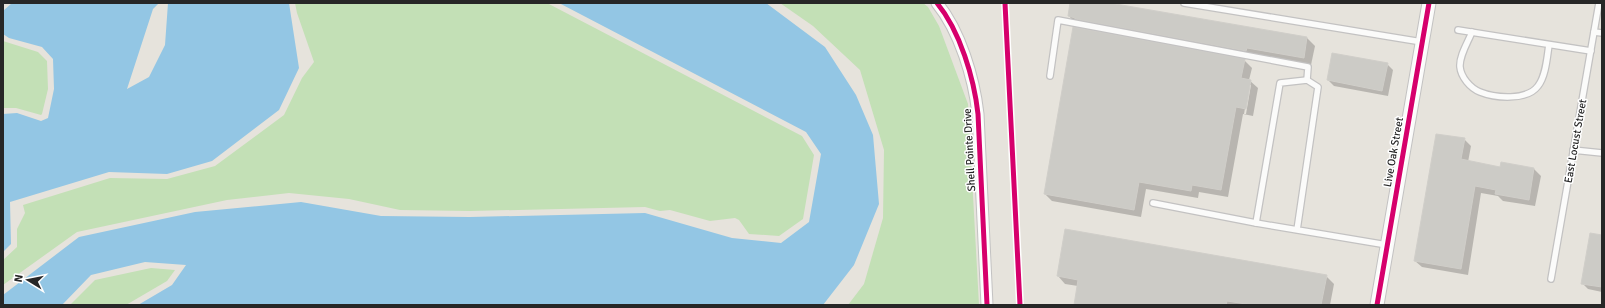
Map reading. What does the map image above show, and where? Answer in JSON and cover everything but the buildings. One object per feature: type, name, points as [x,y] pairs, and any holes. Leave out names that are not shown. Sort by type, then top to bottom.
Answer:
[{"type":"street","name":"Shell Pointe Drive","points":[[937,3],[954,29],[975,92],[978,114],[987,305]]},
{"type":"street","name":"Live Oak Street","points":[[1377,305],[1429,3]]},
{"type":"lane","points":[[1184,3],[1422,42]]},
{"type":"lane","name":"East Locust Street","points":[[1551,279],[1599,3]]},
{"type":"lane","points":[[1050,76],[1058,20],[1308,67],[1307,80]]},
{"type":"lane","points":[[1458,30],[1591,51]]},
{"type":"lane","points":[[1472,32],[1460,65],[1466,82],[1480,92],[1506,97],[1526,96],[1538,86],[1545,68],[1549,45]]},
{"type":"lane","points":[[1594,32],[1602,33]]},
{"type":"lane","points":[[1256,222],[1280,83],[1307,80],[1318,87],[1297,230]]},
{"type":"lane","points":[[1573,150],[1602,153]]},
{"type":"lane","points":[[1153,203],[1387,245]]},
{"type":"green space","points":[[295,3],[547,3],[802,136],[814,155],[803,219],[779,236],[749,234],[739,220],[735,218],[710,221],[670,210],[660,211],[645,207],[470,211],[400,210],[349,199],[289,193],[227,200],[77,232],[3,285],[3,260],[17,247],[17,229],[25,213],[23,205],[110,178],[167,179],[215,166],[284,115],[302,78],[314,62]]},
{"type":"green space","points":[[780,3],[923,3],[928,7],[939,26],[968,104],[979,305],[848,305],[864,284],[883,218],[884,150],[860,70],[813,26]]},
{"type":"green space","points":[[3,41],[38,52],[47,61],[48,89],[41,115],[16,108],[3,108]]},
{"type":"green space","points":[[151,268],[175,270],[167,281],[126,305],[70,305],[95,280]]},
{"type":"water","points":[[12,3],[159,3],[153,9],[127,89],[149,77],[165,45],[168,3],[289,3],[299,68],[279,110],[212,161],[167,174],[109,172],[10,202],[11,244],[3,252],[3,114],[17,113],[41,121],[48,118],[54,89],[53,59],[42,47],[9,38],[3,34],[3,11]]},
{"type":"water","points":[[559,3],[766,3],[825,47],[856,95],[873,135],[879,204],[854,265],[823,305],[138,305],[172,285],[186,265],[145,262],[91,275],[62,305],[3,305],[3,295],[79,237],[195,212],[301,202],[381,216],[470,217],[645,213],[732,238],[781,243],[809,222],[821,154],[806,132]]},
{"type":"cycle path","points":[[937,3],[953,27],[959,41],[965,56],[976,100],[978,114],[987,305]]},
{"type":"cycle path","points":[[1005,3],[1020,305]]},
{"type":"cycle path","points":[[1377,305],[1429,3]]}]
